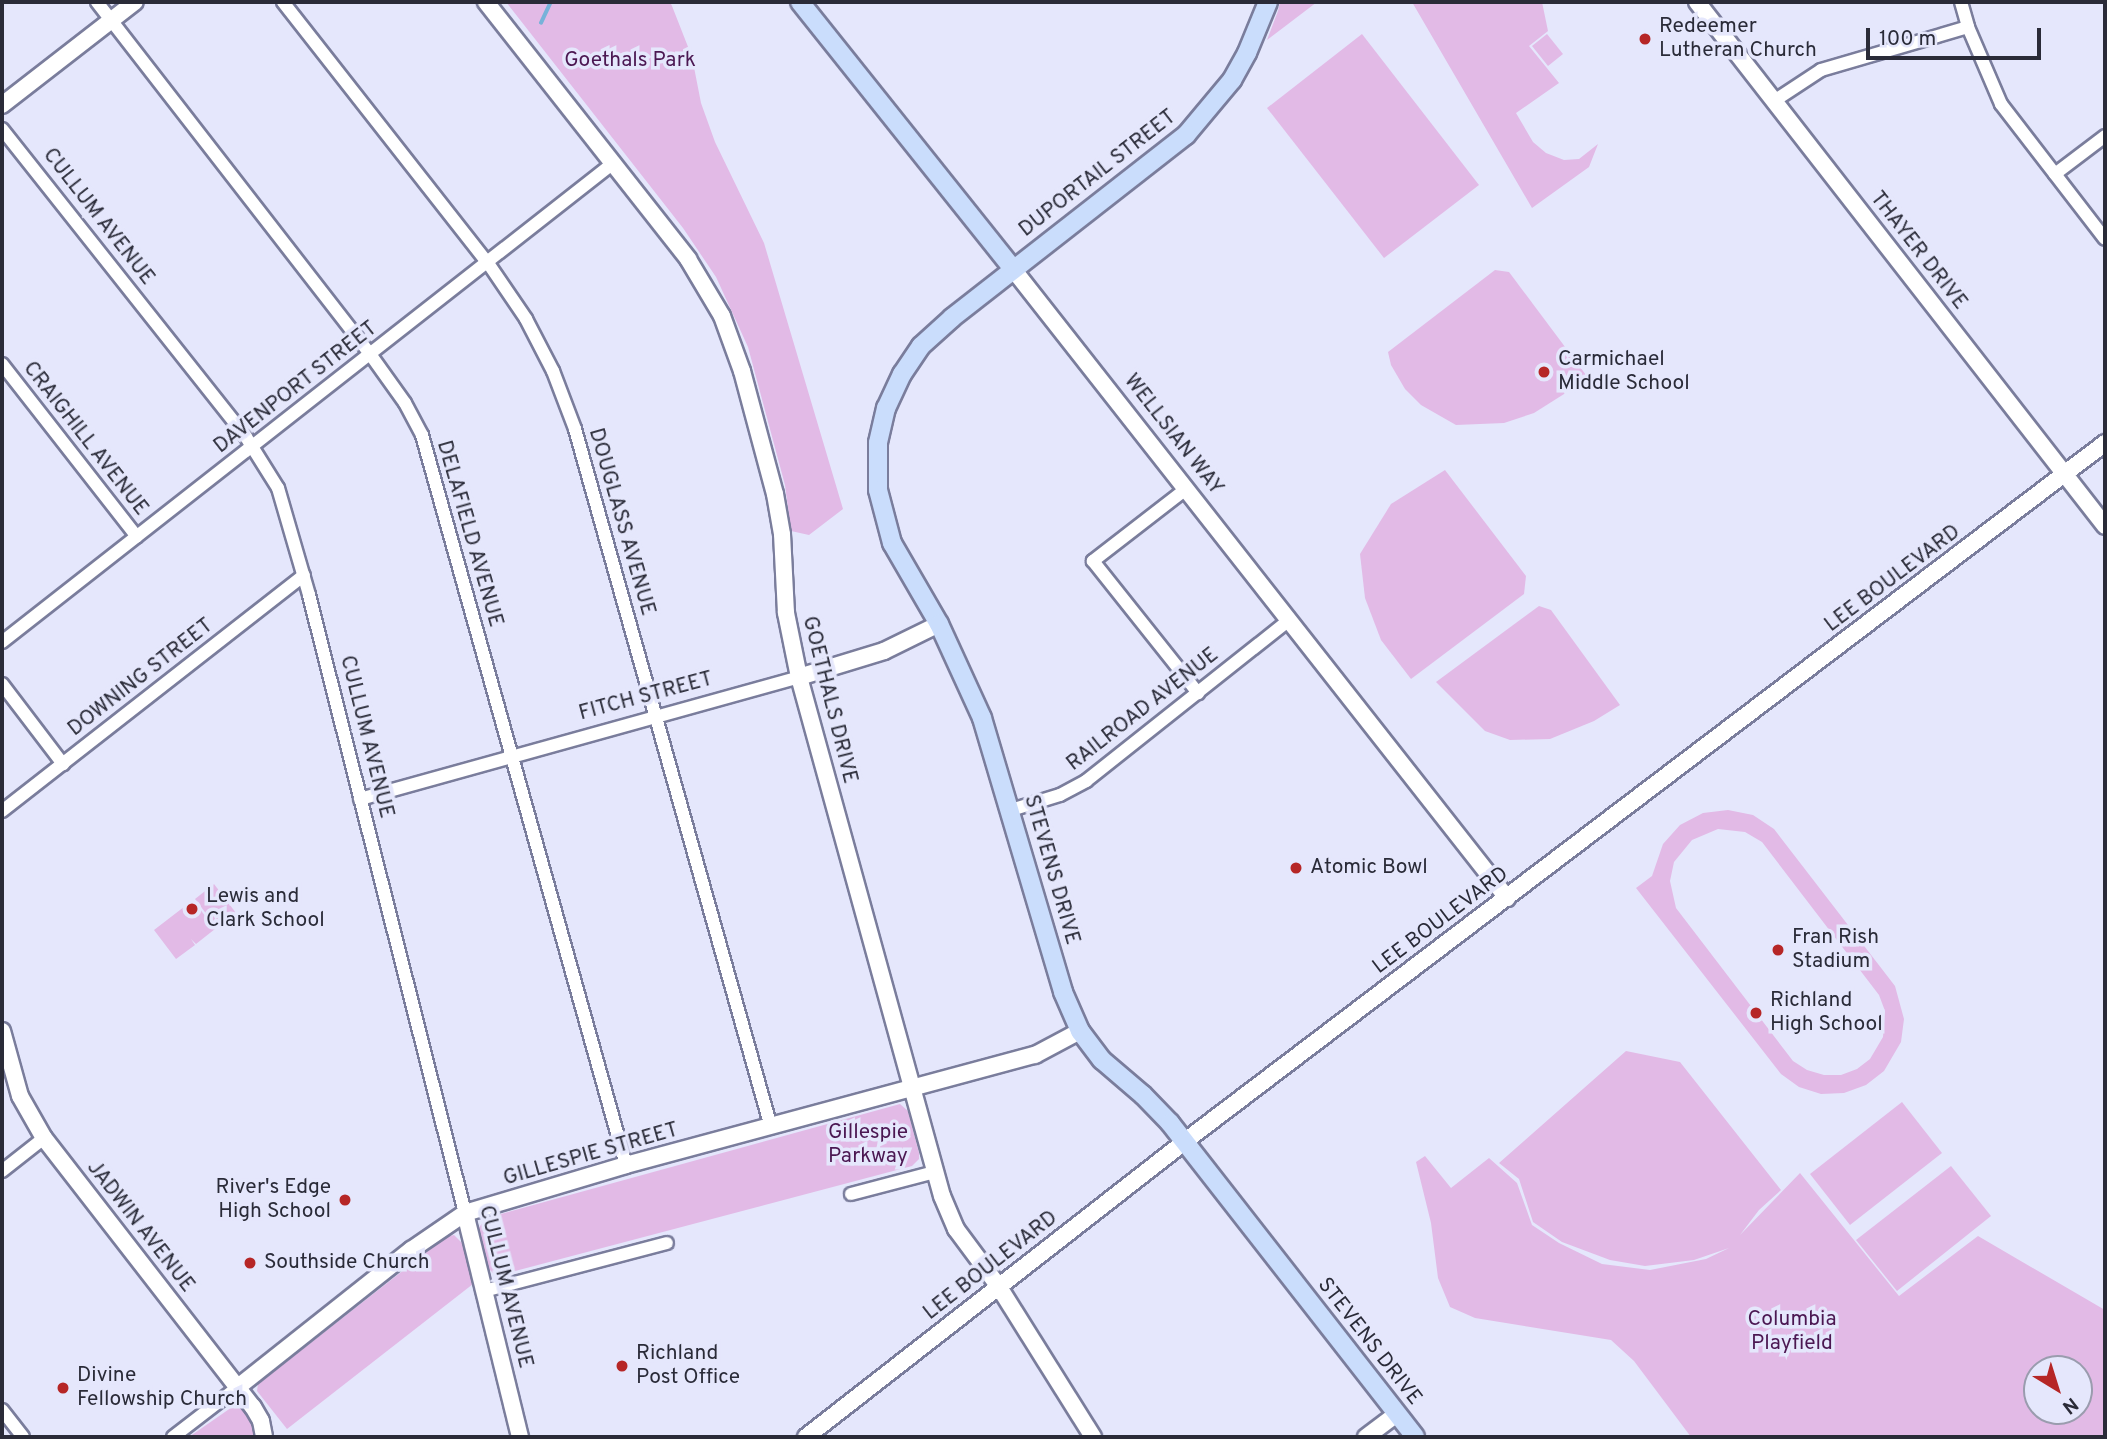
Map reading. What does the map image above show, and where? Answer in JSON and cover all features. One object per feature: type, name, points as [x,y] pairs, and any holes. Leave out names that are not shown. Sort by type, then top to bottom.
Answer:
[{"type":"main road","name":"WELLSIAN WAY","points":[[800,2],[1013,269]]},
{"type":"main road","name":"DUPORTAIL STREET","points":[[1013,269],[1159,158],[1199,122],[1240,66],[1268,2]]},
{"type":"main road","name":"STEVENS DRIVE","points":[[1013,269],[920,346],[894,389],[880,434],[877,475],[887,528],[939,624],[982,718],[1063,992],[1080,1031],[1102,1060],[1143,1095],[1185,1141],[1395,1415],[1415,1437]]},
{"type":"street","name":"DELAFIELD AVENUE","points":[[97,2],[370,354],[405,403],[422,435],[626,1165]]},
{"type":"street","points":[[2,105],[135,2]]},
{"type":"street","name":"DOUGLASS AVENUE","points":[[283,2],[488,263],[526,319],[566,402],[771,1127]]},
{"type":"street","name":"GOETHALS DRIVE","points":[[486,2],[704,283],[731,337],[780,516],[786,613],[799,677],[935,1172],[956,1229],[999,1287],[1093,1437]]},
{"type":"street","name":"THAYER DRIVE","points":[[1697,2],[2105,526]]},
{"type":"street","points":[[1961,2],[1968,27],[2001,104],[2105,239]]},
{"type":"street","points":[[1774,101],[1821,70],[1968,27]]},
{"type":"street","name":"CULLUM AVENUE","points":[[2,129],[253,446],[278,488],[304,575],[520,1437]]},
{"type":"street","points":[[2055,174],[2105,136]]},
{"type":"street","name":"DAVENPORT STREET","points":[[2,642],[612,163]]},
{"type":"street","name":"WELLSIAN WAY","points":[[1013,269],[1507,898]]},
{"type":"street","name":"CRAIGHILL AVENUE","points":[[2,364],[137,537]]},
{"type":"street","name":"LEE BOULEVARD","points":[[806,1437],[1185,1141],[2105,443]]},
{"type":"street","points":[[1186,489],[1093,561],[1198,693]]},
{"type":"street","name":"DOWNING STREET","points":[[2,811],[304,575]]},
{"type":"street","name":"RAILROAD AVENUE","points":[[1011,810],[1060,795],[1086,781],[1288,621]]},
{"type":"street","name":"FITCH STREET","points":[[360,799],[799,677],[884,651],[939,624]]},
{"type":"street","points":[[2,684],[63,764]]},
{"type":"street","name":"JADWIN AVENUE","points":[[2,1031],[20,1096],[44,1138],[238,1387],[259,1417],[264,1437]]},
{"type":"street","name":"GILLESPIE STREET","points":[[173,1437],[411,1250],[465,1213],[626,1165],[1035,1055],[1080,1031]]},
{"type":"street","points":[[2,1171],[44,1138]]},
{"type":"street","points":[[851,1195],[935,1172]]},
{"type":"street","points":[[484,1291],[667,1243]]},
{"type":"street","points":[[2,1410],[23,1437]]},
{"type":"street","points":[[1366,1437],[1395,1415]]},
{"type":"green space","name":"Goethals Park","points":[[506,2],[670,2],[692,57],[701,103],[715,142],[764,243],[843,509],[809,535],[791,531],[785,485],[748,347],[716,277],[683,228]]},
{"type":"green space","points":[[1280,2],[1317,2],[1267,40],[1278,11]]},
{"type":"green space","points":[[1412,2],[1542,2],[1548,31],[1529,46],[1559,83],[1516,113],[1533,142],[1546,153],[1564,160],[1579,159],[1598,144],[1589,167],[1532,208]]},
{"type":"green space","points":[[1362,34],[1479,185],[1384,258],[1267,108]]},
{"type":"green space","points":[[1547,34],[1563,54],[1548,66],[1532,46]]},
{"type":"green space","points":[[1495,270],[1509,272],[1586,375],[1572,389],[1534,413],[1504,423],[1456,425],[1421,405],[1405,389],[1391,365],[1388,352]]},
{"type":"green space","points":[[1445,470],[1526,576],[1524,594],[1411,679],[1381,640],[1365,598],[1360,554],[1391,504]]},
{"type":"green space","points":[[1539,606],[1551,610],[1620,705],[1594,721],[1550,739],[1510,740],[1485,731],[1436,682]]},
{"type":"green space","points":[[1728,810],[1753,815],[1774,829],[1895,986],[1904,1019],[1901,1042],[1884,1071],[1866,1085],[1844,1093],[1821,1094],[1799,1087],[1781,1074],[1636,888],[1652,876],[1663,844],[1680,825],[1703,813]],"holes":[[[1718,829],[1745,832],[1762,842],[1879,995],[1885,1011],[1883,1037],[1870,1059],[1857,1069],[1841,1075],[1824,1075],[1807,1070],[1793,1061],[1676,908],[1670,881],[1674,862],[1692,840]]]},
{"type":"green space","points":[[214,884],[236,913],[217,928],[195,899]]},
{"type":"green space","points":[[193,900],[215,929],[196,944],[191,939],[195,945],[176,959],[154,930]]},
{"type":"green space","name":"Columbia Playfield","points":[[1626,1051],[1680,1062],[1781,1190],[1759,1210],[1740,1235],[1800,1173],[1899,1296],[1978,1236],[2105,1310],[2105,1437],[1691,1437],[1634,1361],[1611,1340],[1475,1318],[1450,1307],[1438,1278],[1431,1223],[1416,1162],[1425,1156],[1451,1188],[1489,1158],[1517,1183],[1532,1225],[1559,1243],[1602,1264],[1650,1270],[1706,1259],[1729,1248],[1694,1260],[1645,1266],[1610,1260],[1562,1242],[1533,1222],[1519,1179],[1499,1163]]},
{"type":"green space","points":[[1902,1102],[1942,1153],[1850,1225],[1810,1174]]},
{"type":"green space","name":"Gillespie Parkway","points":[[900,1104],[908,1111],[919,1153],[919,1159],[912,1166],[500,1275],[488,1268],[478,1229],[486,1218]]},
{"type":"green space","points":[[1951,1166],[1991,1216],[1897,1291],[1856,1240]]},
{"type":"green space","points":[[454,1235],[463,1244],[473,1284],[287,1429],[257,1391],[258,1384],[446,1237]]},
{"type":"green space","points":[[235,1405],[242,1407],[251,1420],[256,1437],[189,1437]]},
{"type":"waterway","points":[[541,23],[551,2]]},
{"type":"place","name":"Redeemer Lutheran Church","points":[[1645,39]]},
{"type":"place","name":"Carmichael Middle School","points":[[1544,372]]},
{"type":"place","name":"Atomic Bowl","points":[[1296,868]]},
{"type":"place","name":"Lewis and Clark School","points":[[192,909]]},
{"type":"place","name":"Fran Rish Stadium","points":[[1778,950]]},
{"type":"place","name":"Richland High School","points":[[1756,1013]]},
{"type":"place","name":"River's Edge High School","points":[[345,1200]]},
{"type":"place","name":"Southside Church","points":[[250,1263]]},
{"type":"place","name":"Richland Post Office","points":[[622,1366]]},
{"type":"place","name":"Divine Fellowship Church","points":[[63,1388]]}]
